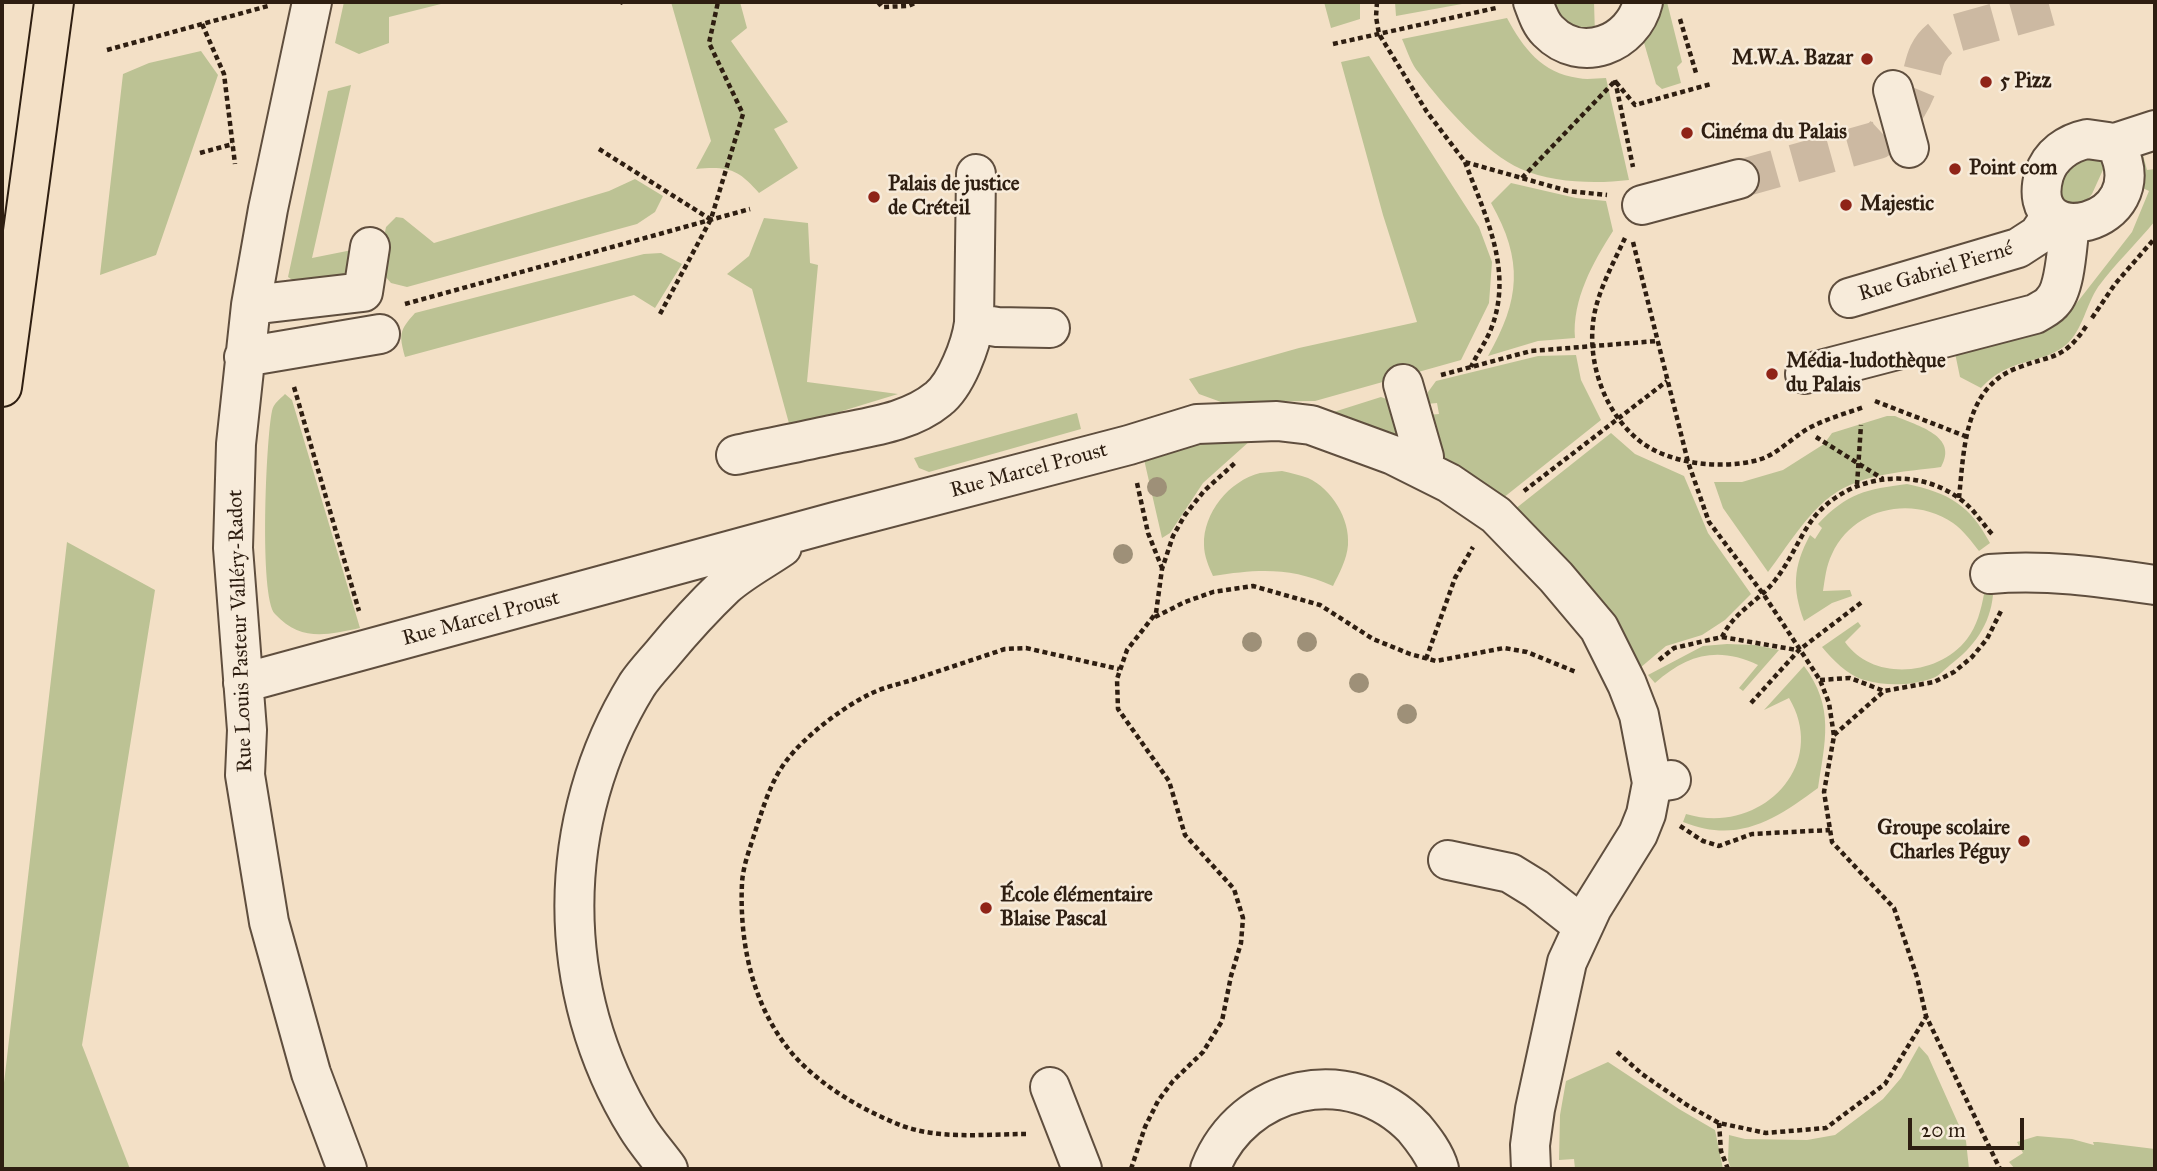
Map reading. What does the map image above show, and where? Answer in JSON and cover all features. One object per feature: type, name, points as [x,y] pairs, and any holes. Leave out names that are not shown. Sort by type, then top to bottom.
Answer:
[{"type":"highway","points":[[2,387],[54,2]]},
{"type":"street","name":"Rue Louis Pasteur Valléry-Radot","points":[[312,2],[268,209],[251,305],[236,443],[233,548],[247,730],[245,775],[269,922],[311,1073],[347,1169]]},
{"type":"street","points":[[1516,5],[1539,19],[1548,31],[1561,41],[1576,48],[1592,48],[1611,63],[1624,36],[1636,22],[1643,2]]},
{"type":"street","points":[[1893,90],[1909,148]]},
{"type":"street","points":[[2112,144],[2155,130]]},
{"type":"street","points":[[2098,140],[2112,144],[2117,147],[2125,166],[2121,196],[2109,212],[2091,222],[2061,220],[2046,208],[2042,188],[2047,168],[2059,152],[2077,142],[2098,140]]},
{"type":"street","points":[[736,455],[884,424],[910,416],[939,398],[958,371],[972,341],[976,174]]},
{"type":"street","points":[[1636,216],[1739,179]]},
{"type":"street","points":[[1805,374],[2035,314],[2054,300],[2060,288],[2061,220]]},
{"type":"street","name":"Rue Gabriel Pierné","points":[[1849,299],[2018,248],[2061,220]]},
{"type":"street","points":[[251,305],[363,292],[370,247]]},
{"type":"street","points":[[244,356],[391,319]]},
{"type":"street","points":[[974,323],[997,327],[1051,328]]},
{"type":"street","points":[[1404,384],[1424,457],[1421,468]]},
{"type":"street","name":"Rue Marcel Proust","points":[[243,683],[1197,424],[1277,421],[1311,425],[1421,468],[1449,483],[1496,515],[1556,577],[1599,628],[1627,684],[1661,782],[1638,834],[1583,926]]},
{"type":"street","points":[[668,1169],[637,1127],[606,1068],[585,1004],[574,939],[575,871],[586,805],[607,743],[638,683],[686,626],[727,584],[782,547],[838,521]]},
{"type":"street","points":[[1996,573],[2034,571],[2155,585]]},
{"type":"street","points":[[1448,860],[1510,873],[1536,889],[1583,926],[1567,962],[1547,1046],[1530,1145],[1531,1169]]},
{"type":"street","points":[[1050,1087],[1082,1169]]},
{"type":"street","points":[[1210,1169],[1216,1153],[1232,1131],[1252,1112],[1276,1099],[1302,1091],[1330,1089],[1357,1093],[1382,1103],[1405,1119],[1424,1139],[1439,1169]]},
{"type":"path","points":[[660,314],[711,219],[743,114],[709,43],[718,2]]},
{"type":"path","points":[[878,2],[882,6],[908,6],[917,2]]},
{"type":"path","points":[[1377,2],[1379,33],[1427,111],[1465,162],[1495,241],[1499,273],[1498,298],[1491,329],[1470,368]]},
{"type":"path","points":[[1333,44],[1516,5]]},
{"type":"path","points":[[107,50],[268,6]]},
{"type":"path","points":[[1678,14],[1696,73]]},
{"type":"path","points":[[202,24],[224,74],[236,170]]},
{"type":"path","points":[[1611,63],[1635,104],[1711,84]]},
{"type":"path","points":[[1522,178],[1611,63]]},
{"type":"path","points":[[1611,63],[1657,341],[1688,462],[1709,522],[1764,595],[1820,680],[1829,703],[1834,736],[1824,792],[1832,842],[1894,908],[1917,977],[1926,1016],[2000,1169]]},
{"type":"path","points":[[200,153],[233,144]]},
{"type":"path","points":[[599,149],[711,219]]},
{"type":"path","points":[[1465,162],[1568,191],[1600,193],[1636,216]]},
{"type":"path","points":[[391,319],[750,209]]},
{"type":"path","points":[[1636,216],[1595,311],[1592,345],[1594,369],[1599,382],[1619,418],[1641,441],[1688,462],[1735,464],[1768,458],[1812,426],[1864,407]]},
{"type":"path","points":[[1959,498],[1965,436],[1975,407],[1987,389],[2000,376],[2067,351],[2115,284],[2155,238]]},
{"type":"path","points":[[1511,357],[1531,351],[1657,341]]},
{"type":"path","points":[[292,379],[362,619]]},
{"type":"path","points":[[1523,492],[1668,381]]},
{"type":"path","points":[[1875,401],[1965,436]]},
{"type":"path","points":[[1857,485],[1861,425]]},
{"type":"path","points":[[1816,438],[1883,479]]},
{"type":"path","points":[[1129,444],[1148,533],[1162,569]]},
{"type":"path","points":[[1154,618],[1162,569],[1173,536],[1185,514],[1204,491],[1241,458]]},
{"type":"path","points":[[1722,637],[1728,624],[1754,599],[1764,595],[1787,565],[1815,516],[1834,498],[1857,485],[1883,479],[1910,478],[1935,485],[1959,498],[1976,512],[1996,573],[1987,639],[1972,657],[1954,672],[1934,682],[1911,688],[1884,691],[1850,678],[1820,680]]},
{"type":"path","points":[[1426,659],[1455,578],[1474,545]]},
{"type":"path","points":[[1132,1169],[1145,1127],[1158,1101],[1173,1081],[1203,1052],[1222,1021],[1241,943],[1243,918],[1234,889],[1185,835],[1169,780],[1118,709],[1115,689],[1119,669],[1127,650],[1154,618],[1185,602],[1213,592],[1253,586],[1320,605],[1373,639],[1426,659],[1436,661],[1504,648],[1527,652],[1580,674]]},
{"type":"path","points":[[1751,703],[1799,650],[1862,601]]},
{"type":"path","points":[[1655,663],[1674,648],[1722,637],[1799,650]]},
{"type":"path","points":[[1069,1134],[942,1134],[903,1126],[867,1111],[830,1087],[798,1060],[775,1030],[759,997],[748,961],[743,926],[742,881],[749,850],[770,789],[787,760],[847,707],[870,694],[1005,649],[1026,648],[1119,669]]},
{"type":"path","points":[[1834,736],[1884,691]]},
{"type":"path","points":[[1678,825],[1703,841],[1719,846],[1752,834],[1830,830]]},
{"type":"path","points":[[1617,1052],[1642,1074],[1719,1123],[1766,1133],[1826,1128],[1885,1084],[1926,1016]]},
{"type":"path","points":[[1719,1123],[1721,1150],[1728,1169]]},
{"type":"green space","points":[[344,2],[449,2],[389,17],[389,43],[359,54],[335,43]]},
{"type":"green space","points":[[671,2],[740,2],[747,28],[731,41],[788,122],[774,129],[798,168],[759,193],[732,171],[716,168],[696,169],[711,141]]},
{"type":"green space","points":[[1324,2],[1360,2],[1360,19],[1331,28]]},
{"type":"green space","points":[[1395,2],[1473,2],[1396,16]]},
{"type":"green space","points":[[1549,2],[1594,2],[1595,35],[1567,28]]},
{"type":"green space","points":[[1653,2],[1667,2],[1682,62],[1677,67],[1681,83],[1662,89],[1656,84],[1640,29]]},
{"type":"green space","points":[[1507,18],[1527,49],[1544,65],[1578,78],[1606,78],[1629,180],[1560,180],[1533,174],[1508,162],[1479,140],[1440,99],[1414,65],[1402,39]]},
{"type":"green space","points":[[201,51],[218,75],[156,255],[100,275],[123,74],[149,63]]},
{"type":"green space","points":[[1369,56],[1479,227],[1492,262],[1489,303],[1461,360],[1315,401],[1221,402],[1199,394],[1189,379],[1299,348],[1417,322],[1383,215],[1341,62]]},
{"type":"green space","points":[[351,85],[312,258],[357,249],[350,277],[304,288],[288,277],[328,91]]},
{"type":"green space","points":[[2140,144],[2147,170],[2155,169],[2155,221],[2098,287],[2072,338],[2058,351],[2003,371],[1981,388],[1960,377],[1955,353],[2065,318],[2132,232],[2149,191],[2130,182]]},
{"type":"green space","points":[[2074,153],[2107,161],[2092,194],[2082,206],[2062,205],[2052,177]]},
{"type":"green space","points":[[635,179],[663,196],[655,212],[637,224],[407,287],[391,283],[384,275],[382,247],[386,227],[396,217],[403,218],[434,243],[609,191]]},
{"type":"green space","points":[[1511,183],[1576,198],[1606,201],[1613,231],[1591,268],[1580,296],[1575,338],[1538,341],[1488,356],[1507,317],[1514,280],[1509,244],[1491,203]]},
{"type":"green space","points":[[764,218],[808,223],[810,263],[818,265],[807,382],[898,394],[790,427],[752,289],[727,274],[749,256]]},
{"type":"green space","points":[[661,253],[682,264],[655,308],[634,295],[405,357],[402,333],[415,313],[644,254]]},
{"type":"green space","points":[[1576,355],[1581,380],[1601,420],[1498,502],[1438,466],[1428,415],[1439,414],[1437,403],[1426,404],[1428,392],[1436,381],[1538,356]]},
{"type":"green space","points":[[285,394],[292,400],[360,628],[325,634],[305,633],[285,623],[275,614],[270,602],[265,550],[268,452],[273,408]]},
{"type":"green space","points":[[1381,397],[1389,400],[1407,451],[1321,416]]},
{"type":"green space","points":[[1077,413],[1081,429],[929,472],[919,468],[914,458]]},
{"type":"green space","points":[[1895,416],[1924,428],[1940,440],[1945,447],[1941,467],[1870,478],[1843,488],[1813,513],[1768,572],[1723,508],[1714,482],[1742,482],[1783,470],[1824,444],[1832,433]]},
{"type":"green space","points":[[1611,433],[1635,454],[1684,476],[1708,533],[1751,594],[1725,620],[1702,635],[1666,646],[1634,673],[1510,513]]},
{"type":"green space","points":[[1193,440],[1251,440],[1203,483],[1170,533],[1162,538],[1143,455]]},
{"type":"green space","points":[[1282,471],[1317,483],[1332,497],[1343,515],[1348,535],[1347,550],[1333,586],[1303,575],[1274,571],[1213,576],[1204,545],[1208,521],[1213,510],[1238,483],[1260,473]]},
{"type":"green space","points":[[1907,484],[1935,492],[1957,503],[1975,519],[1990,543],[1979,551],[1953,523],[1937,514],[1920,510],[1902,508],[1869,517],[1854,526],[1842,538],[1832,554],[1826,572],[1823,591],[1850,590],[1852,596],[1832,603],[1804,621],[1797,598],[1797,568],[1810,535],[1815,539],[1822,528],[1818,524],[1839,505],[1858,494]]},
{"type":"green space","points":[[67,542],[155,590],[82,1045],[130,1169],[2,1169],[2,1100]]},
{"type":"green space","points":[[1984,594],[1993,595],[1984,626],[1959,658],[1933,678],[1898,684],[1864,680],[1846,671],[1822,647],[1858,622],[1861,626],[1845,642],[1857,655],[1872,664],[1889,668],[1923,667],[1940,661],[1967,639],[1978,618]]},
{"type":"green space","points":[[1755,645],[1779,650],[1743,691],[1739,688],[1758,665],[1730,656],[1704,656],[1691,660],[1679,665],[1655,683],[1648,675],[1703,646]]},
{"type":"green space","points":[[1804,666],[1814,681],[1824,710],[1825,740],[1818,788],[1771,819],[1755,825],[1721,830],[1683,822],[1686,814],[1713,818],[1739,815],[1761,805],[1780,790],[1794,771],[1800,748],[1799,724],[1789,698],[1764,710]]},
{"type":"green space","points":[[1919,1046],[1928,1056],[1966,1141],[1969,1169],[1731,1169],[1728,1160],[1729,1135],[1745,1139],[1807,1140],[1835,1135],[1883,1099],[1901,1078]]},
{"type":"green space","points":[[1608,1062],[1715,1130],[1723,1169],[1575,1169],[1574,1159],[1559,1160],[1560,1115],[1566,1081]]},
{"type":"green space","points":[[2037,1136],[2072,1139],[2094,1145],[2093,1142],[2098,1142],[2155,1149],[2155,1169],[2015,1169],[2009,1162],[2023,1153],[2017,1142]]},
{"type":"tunnel","points":[[1739,179],[1878,140],[1895,124],[1909,105],[1927,55],[1942,37],[2067,2]]},
{"type":"place","name":"M.W.A. Bazar","points":[[1867,59]]},
{"type":"place","name":"5 Pizz","points":[[1986,82]]},
{"type":"place","name":"Cinéma du Palais","points":[[1687,133]]},
{"type":"place","name":"Point com","points":[[1955,169]]},
{"type":"place","name":"Palais de justice de Créteil","points":[[874,197]]},
{"type":"place","name":"Majestic","points":[[1846,205]]},
{"type":"place","name":"Média-ludothèque du Palais","points":[[1772,374]]},
{"type":"place","name":"Groupe scolaire Charles Péguy","points":[[2024,841]]},
{"type":"place","name":"École élémentaire Blaise Pascal","points":[[986,908]]}]
